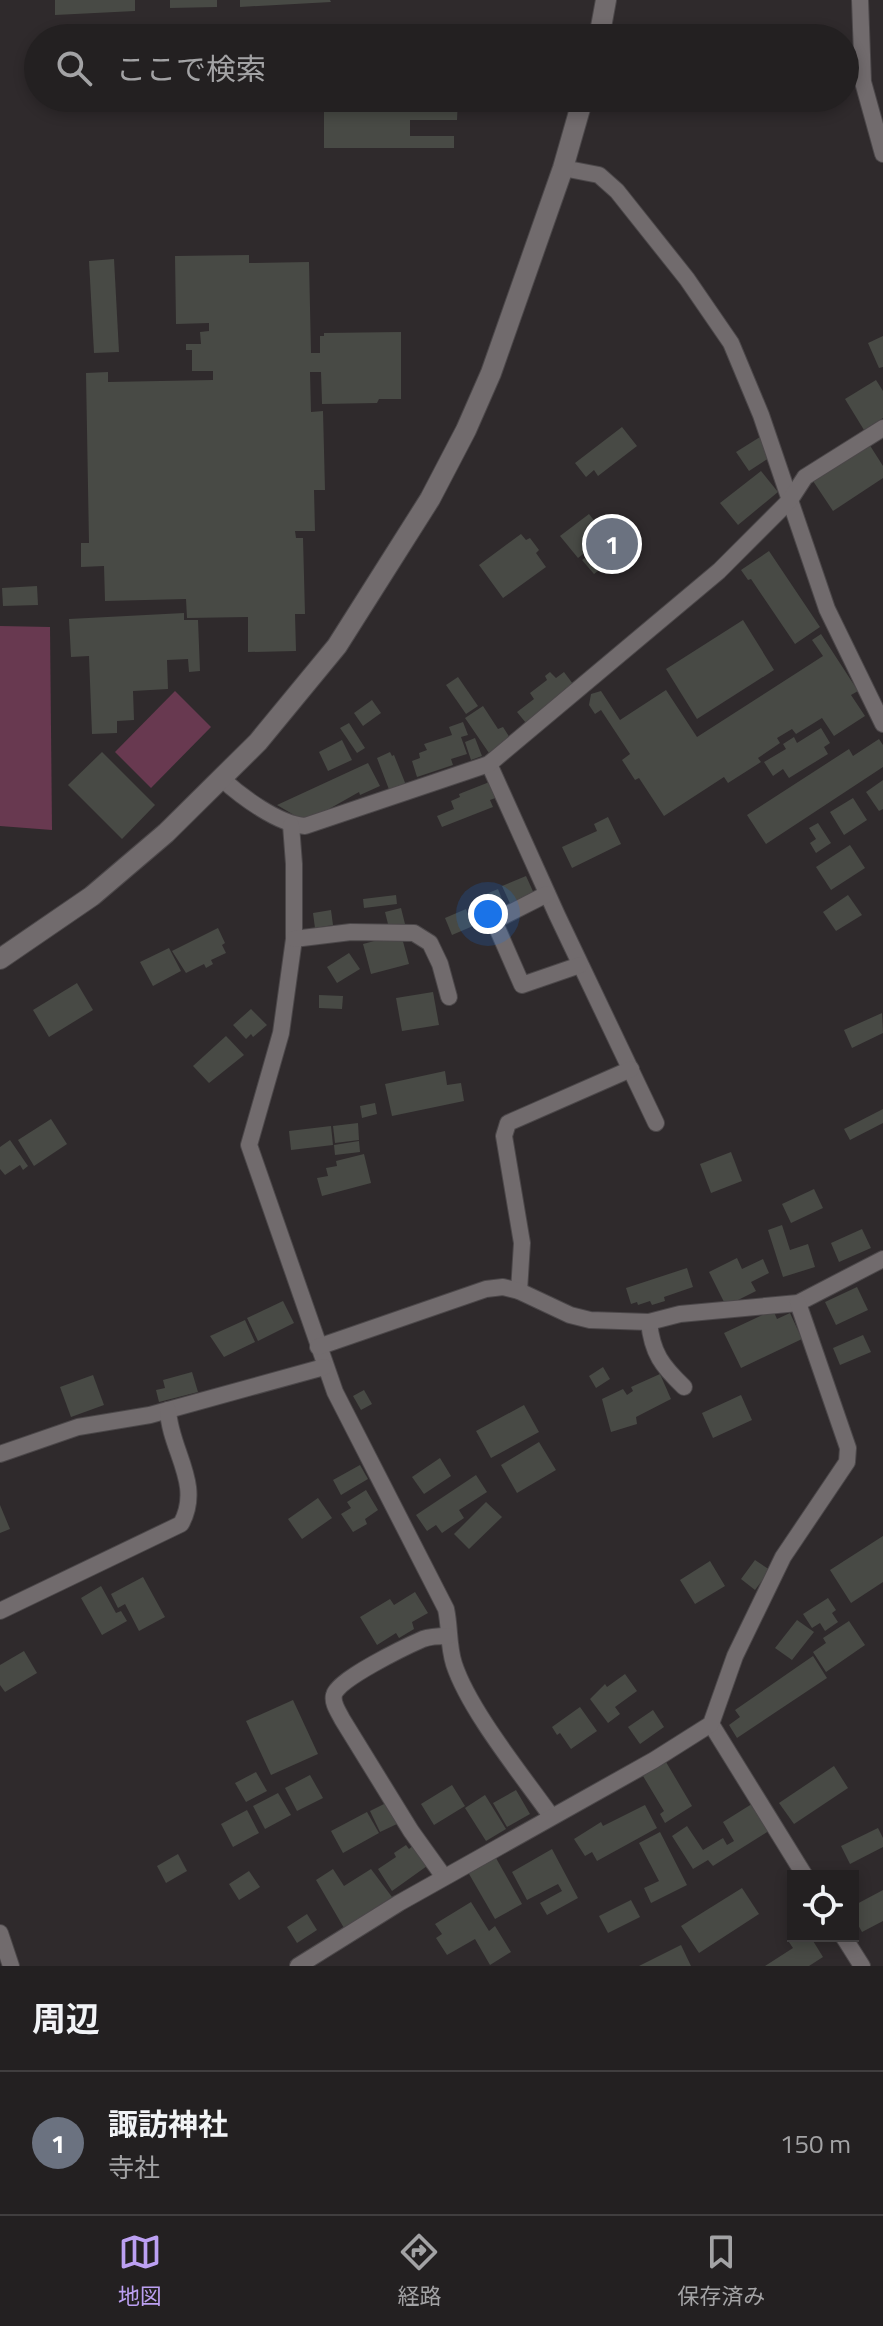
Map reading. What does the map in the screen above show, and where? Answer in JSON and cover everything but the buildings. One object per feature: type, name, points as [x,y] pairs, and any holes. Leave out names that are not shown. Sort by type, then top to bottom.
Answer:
[{"type":"street","points":[[602,24],[606,0]]},
{"type":"street","points":[[860,0],[863,82],[883,154]]},
{"type":"street","points":[[0,959],[92,896],[132,863],[222,779],[288,709],[337,646],[430,499],[466,430],[491,373],[563,168],[579,112]]},
{"type":"street","points":[[563,168],[599,175],[617,191],[687,279],[731,343],[761,415],[827,609],[883,724]]},
{"type":"street","points":[[222,779],[241,796],[291,825],[305,826],[489,764],[719,571],[790,500],[805,477],[883,428]]},
{"type":"street","points":[[489,764],[656,1123]]},
{"type":"street","points":[[291,825],[294,939],[281,1033],[249,1145],[324,1367],[441,1596],[455,1667],[551,1816]]},
{"type":"street","points":[[547,894],[494,921],[522,985],[580,965]]},
{"type":"street","points":[[294,939],[351,932],[414,933],[430,943],[440,964],[449,997]]},
{"type":"street","points":[[519,1291],[522,1243],[504,1136],[508,1123],[631,1069]]},
{"type":"street","points":[[318,1347],[461,1296],[503,1287],[519,1291],[570,1315],[590,1320],[649,1322],[680,1314],[798,1303],[883,1259]]},
{"type":"street","points":[[298,1966],[444,1877],[654,1760],[711,1724],[735,1656],[776,1570],[847,1462],[848,1448],[798,1303]]},
{"type":"street","points":[[649,1322],[651,1339],[662,1367],[684,1387]]},
{"type":"street","points":[[0,1454],[78,1427],[168,1410],[324,1367]]},
{"type":"street","points":[[0,1611],[181,1524],[190,1503],[189,1485],[169,1423],[168,1410]]},
{"type":"street","points":[[444,1877],[411,1831],[342,1719],[334,1704],[334,1694],[338,1686],[353,1676],[424,1639],[448,1636]]},
{"type":"street","points":[[711,1724],[801,1870]]},
{"type":"street","points":[[0,1933],[11,1966]]},
{"type":"street","points":[[847,1942],[862,1966]]},
{"type":"shaded area","points":[[0,626],[50,627],[52,830],[0,826]]},
{"type":"shaded area","points":[[175,691],[211,727],[151,788],[115,752]]},
{"type":"place","name":"諏訪神社","points":[[612,544]]}]
